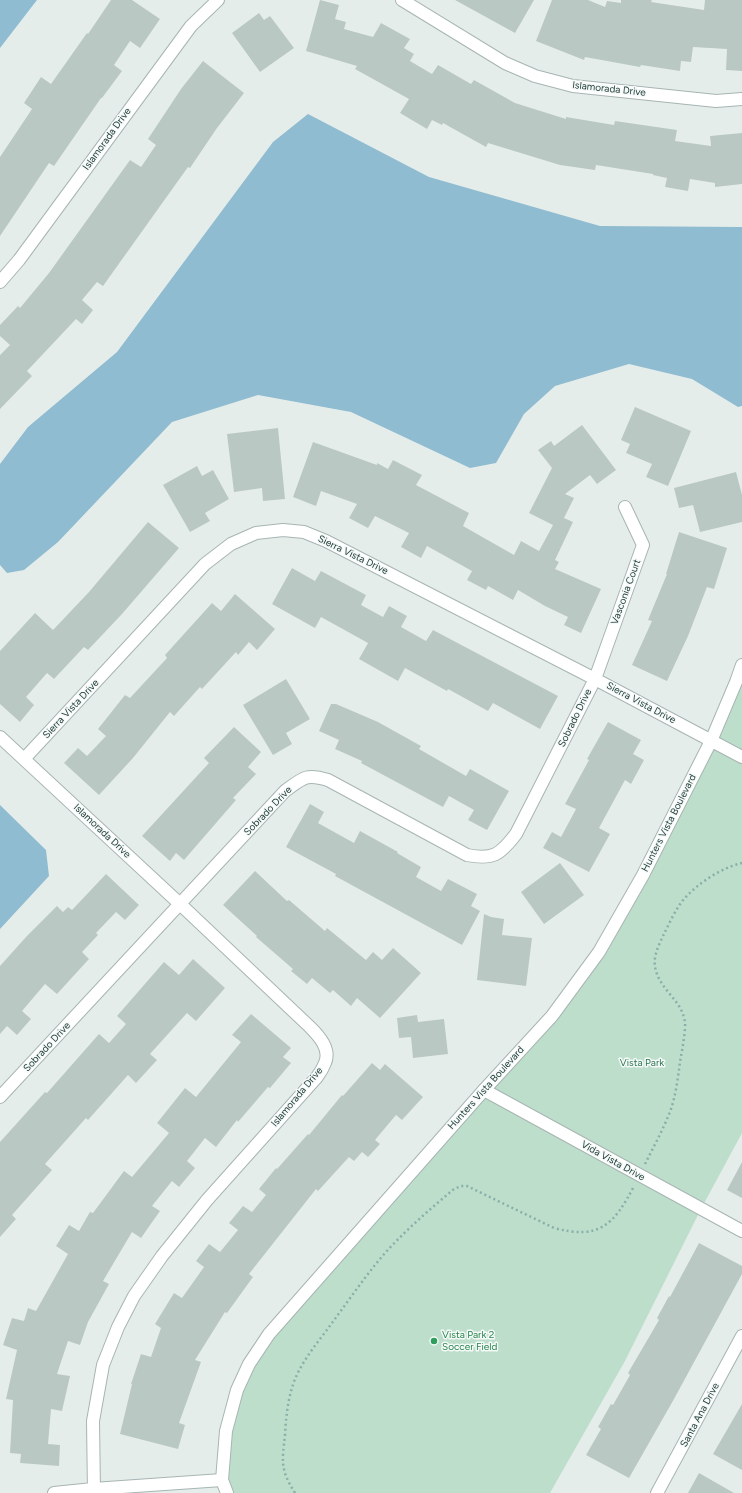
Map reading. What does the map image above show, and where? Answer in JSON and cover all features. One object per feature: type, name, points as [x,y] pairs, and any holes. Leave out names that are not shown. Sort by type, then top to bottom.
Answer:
[{"type":"street","name":"Islamorada Drive","points":[[0,282],[19,260],[191,26],[218,0]]},
{"type":"street","name":"Islamorada Drive","points":[[402,0],[505,63],[535,76],[574,86],[716,101],[742,99]]},
{"type":"street","name":"Vasconia Court","points":[[595,679],[643,545],[625,507]]},
{"type":"street","name":"Sierra Vista Drive","points":[[24,759],[205,564],[231,544],[256,533],[283,530],[304,532],[326,541],[595,679],[742,757]]},
{"type":"street","name":"Hunters Vista Boulevard","points":[[227,1493],[222,1480],[226,1431],[237,1390],[249,1364],[269,1334],[484,1090],[552,1016],[599,952],[643,875],[712,741],[742,665]]},
{"type":"street","name":"Sobrado Drive","points":[[0,1097],[285,791],[301,779],[314,776],[328,780],[467,855],[482,858],[497,854],[508,845],[516,834],[595,679]]},
{"type":"street","name":"Islamorada Drive","points":[[0,737],[180,904],[321,1039],[325,1049],[326,1062],[317,1077],[207,1200],[162,1256],[134,1296],[118,1327],[103,1365],[93,1421],[93,1491]]},
{"type":"street","name":"Vida Vista Drive","points":[[484,1090],[742,1231]]},
{"type":"street","name":"Santa Ana Drive","points":[[657,1493],[742,1336]]},
{"type":"street","points":[[54,1493],[222,1480]]},
{"type":"path","points":[[295,1493],[286,1478],[282,1464],[289,1396],[295,1379],[305,1359],[362,1282],[412,1225],[454,1189],[461,1186],[467,1186],[554,1228],[568,1232],[583,1233],[602,1228],[616,1217],[625,1204],[671,1109],[675,1093],[685,1028],[684,1015],[677,1001],[662,984],[656,972],[654,962],[658,947],[673,916],[688,895],[698,885],[719,872],[742,863]]},
{"type":"green space","name":"Vista Park","points":[[742,665],[742,1133],[701,1209],[625,1361],[550,1493],[227,1493],[226,1431],[249,1364],[552,1016],[643,875]]},
{"type":"water","points":[[0,0],[37,0],[0,48]]},
{"type":"water","points":[[308,114],[429,177],[600,226],[742,227],[742,406],[738,407],[692,379],[629,364],[555,386],[524,414],[496,463],[470,468],[351,412],[258,395],[172,422],[58,542],[24,570],[7,573],[0,565],[0,464],[28,427],[117,352],[273,142]]},
{"type":"water","points":[[0,805],[46,850],[49,876],[0,929]]},
{"type":"building","points":[[111,0],[132,0],[160,19],[140,48],[130,41],[114,65],[122,71],[101,98],[54,166],[49,163],[0,236],[0,157],[32,109],[24,103],[41,77],[51,84]]},
{"type":"building","points":[[320,0],[339,5],[335,19],[346,22],[344,29],[373,37],[381,23],[410,39],[404,48],[414,54],[410,61],[432,74],[438,65],[471,84],[474,80],[515,103],[566,119],[566,117],[614,125],[615,121],[677,130],[675,141],[711,146],[710,136],[742,133],[742,184],[715,187],[715,183],[690,179],[688,191],[665,187],[667,178],[653,174],[596,165],[595,170],[560,165],[488,143],[486,147],[443,123],[442,125],[432,120],[427,129],[400,113],[409,99],[355,69],[357,66],[306,51]]},
{"type":"building","points":[[455,0],[534,0],[515,33]]},
{"type":"building","points":[[552,0],[588,0],[605,7],[607,1],[621,3],[621,0],[652,0],[651,2],[704,10],[705,0],[742,0],[742,71],[726,70],[727,49],[693,47],[691,62],[681,61],[680,71],[641,65],[640,67],[585,57],[584,60],[536,41]]},
{"type":"building","points":[[259,13],[264,20],[270,16],[294,48],[260,72],[232,33]]},
{"type":"building","points":[[203,61],[244,93],[217,128],[190,168],[188,167],[103,286],[97,282],[82,300],[93,310],[82,324],[76,319],[27,371],[32,376],[0,409],[0,355],[10,345],[0,336],[0,325],[18,306],[20,308],[49,273],[130,160],[141,167],[156,145],[148,139],[181,89]]},
{"type":"building","points":[[635,407],[691,431],[668,486],[646,477],[652,464],[626,453],[630,444],[621,440]]},
{"type":"building","points":[[582,425],[616,470],[597,484],[590,475],[565,494],[574,498],[564,518],[573,522],[555,560],[559,562],[555,569],[601,589],[581,633],[564,625],[568,617],[545,606],[518,590],[513,600],[488,586],[486,590],[467,580],[472,571],[427,546],[421,558],[401,547],[409,533],[375,516],[368,528],[349,518],[357,504],[321,491],[316,506],[293,497],[313,442],[377,465],[377,463],[388,469],[393,460],[422,475],[416,485],[469,513],[463,526],[514,555],[521,541],[539,551],[553,525],[529,513],[552,468],[538,450],[551,441],[554,446]]},
{"type":"building","points":[[278,428],[285,499],[263,501],[262,488],[234,492],[227,434]]},
{"type":"building","points":[[197,466],[202,476],[213,470],[229,499],[205,513],[210,521],[190,532],[163,485]]},
{"type":"building","points":[[736,472],[742,495],[742,522],[700,532],[693,505],[679,508],[674,488]]},
{"type":"building","points":[[148,522],[179,548],[122,614],[88,650],[84,647],[54,679],[47,673],[26,697],[34,705],[20,722],[0,704],[0,651],[35,613],[53,630],[89,592]]},
{"type":"building","points":[[679,532],[727,548],[714,589],[707,587],[688,636],[667,681],[632,665],[652,621],[648,620],[667,574]]},
{"type":"building","points":[[292,568],[315,581],[321,571],[366,595],[361,605],[383,617],[389,606],[407,616],[401,627],[426,641],[433,630],[558,696],[540,729],[493,703],[488,711],[405,668],[398,681],[359,659],[368,643],[321,617],[315,628],[272,604]]},
{"type":"building","points":[[235,594],[275,629],[257,650],[249,642],[238,655],[236,652],[202,689],[200,687],[174,716],[170,712],[133,758],[99,795],[64,763],[78,748],[87,756],[106,736],[98,729],[125,695],[130,698],[167,658],[165,655],[212,603],[221,611]]},
{"type":"building","points":[[286,679],[310,719],[286,733],[292,744],[273,755],[243,705]]},
{"type":"building","points":[[331,704],[336,704],[378,722],[421,746],[419,749],[466,776],[470,769],[509,791],[487,830],[468,820],[474,810],[449,796],[443,807],[361,763],[362,761],[335,749],[339,740],[319,731]]},
{"type":"building","points":[[608,722],[641,740],[633,754],[644,760],[631,784],[625,780],[599,828],[610,834],[589,872],[543,848],[552,832],[561,837],[576,809],[565,804],[589,760],[587,759]]},
{"type":"building","points":[[234,727],[261,752],[248,767],[256,774],[233,798],[236,800],[184,860],[176,853],[170,861],[142,836],[209,763],[204,758]]},
{"type":"building","points":[[310,804],[324,812],[318,823],[354,843],[360,831],[398,852],[397,853],[421,867],[416,877],[441,891],[448,879],[477,894],[471,906],[480,911],[462,945],[335,876],[336,874],[286,847]]},
{"type":"building","points":[[560,863],[584,895],[544,924],[521,892]]},
{"type":"building","points":[[255,871],[287,901],[289,900],[325,931],[327,928],[366,960],[373,952],[382,960],[393,948],[421,973],[380,1018],[357,998],[351,1006],[333,990],[330,993],[312,978],[307,984],[291,971],[293,969],[256,937],[257,936],[223,905]]},
{"type":"building","points":[[106,874],[139,905],[125,920],[116,912],[96,933],[98,935],[82,952],[89,959],[57,994],[45,984],[22,1011],[31,1019],[17,1035],[7,1026],[0,1034],[0,966],[57,906],[63,912],[68,907],[72,910]]},
{"type":"building","points":[[484,914],[491,917],[504,919],[502,935],[532,938],[526,986],[477,980]]},
{"type":"building","points":[[193,959],[225,988],[196,1021],[187,1013],[150,1054],[157,1060],[136,1083],[128,1075],[88,1120],[86,1118],[45,1164],[52,1170],[12,1215],[16,1219],[0,1237],[0,1142],[45,1092],[47,1093],[99,1034],[109,1043],[126,1024],[117,1016],[164,962],[179,975]]},
{"type":"building","points":[[251,1014],[291,1048],[283,1057],[291,1063],[238,1122],[237,1120],[216,1147],[205,1138],[187,1161],[195,1168],[179,1187],[172,1181],[152,1206],[160,1211],[141,1238],[132,1232],[103,1281],[109,1284],[88,1322],[80,1345],[68,1341],[57,1374],[70,1376],[62,1411],[51,1409],[48,1444],[60,1445],[59,1466],[20,1463],[21,1454],[10,1453],[13,1400],[6,1399],[17,1350],[3,1345],[12,1318],[24,1321],[28,1308],[36,1311],[68,1254],[56,1246],[69,1225],[79,1231],[90,1212],[93,1213],[124,1171],[132,1177],[169,1133],[157,1123],[185,1088],[196,1097],[241,1042],[232,1035]]},
{"type":"building","points":[[417,1015],[418,1022],[444,1019],[448,1054],[413,1058],[411,1037],[399,1038],[397,1018]]},
{"type":"building","points":[[372,1063],[380,1070],[385,1064],[423,1097],[402,1120],[396,1115],[375,1140],[380,1144],[368,1157],[362,1152],[354,1161],[349,1157],[318,1191],[316,1189],[249,1274],[253,1277],[227,1313],[225,1312],[195,1360],[201,1362],[179,1423],[185,1425],[178,1449],[120,1434],[131,1384],[141,1354],[151,1357],[161,1328],[155,1324],[174,1293],[182,1298],[204,1267],[196,1261],[209,1244],[220,1252],[238,1230],[229,1223],[243,1206],[252,1212],[266,1195],[259,1189],[276,1168],[277,1169],[308,1134],[309,1135],[342,1095],[343,1096]]},
{"type":"building","points":[[742,1162],[742,1198],[727,1190]]},
{"type":"building","points":[[699,1243],[742,1266],[742,1274],[629,1478],[586,1455],[601,1429],[598,1427],[611,1404],[613,1405],[630,1375],[628,1373],[659,1320],[657,1318]]},
{"type":"building","points":[[742,1404],[742,1470],[713,1454]]},
{"type":"building","points":[[699,1473],[734,1493],[688,1493]]},
{"type":"place","name":"Vista Park 2 Soccer Field","points":[[434,1341]]}]
